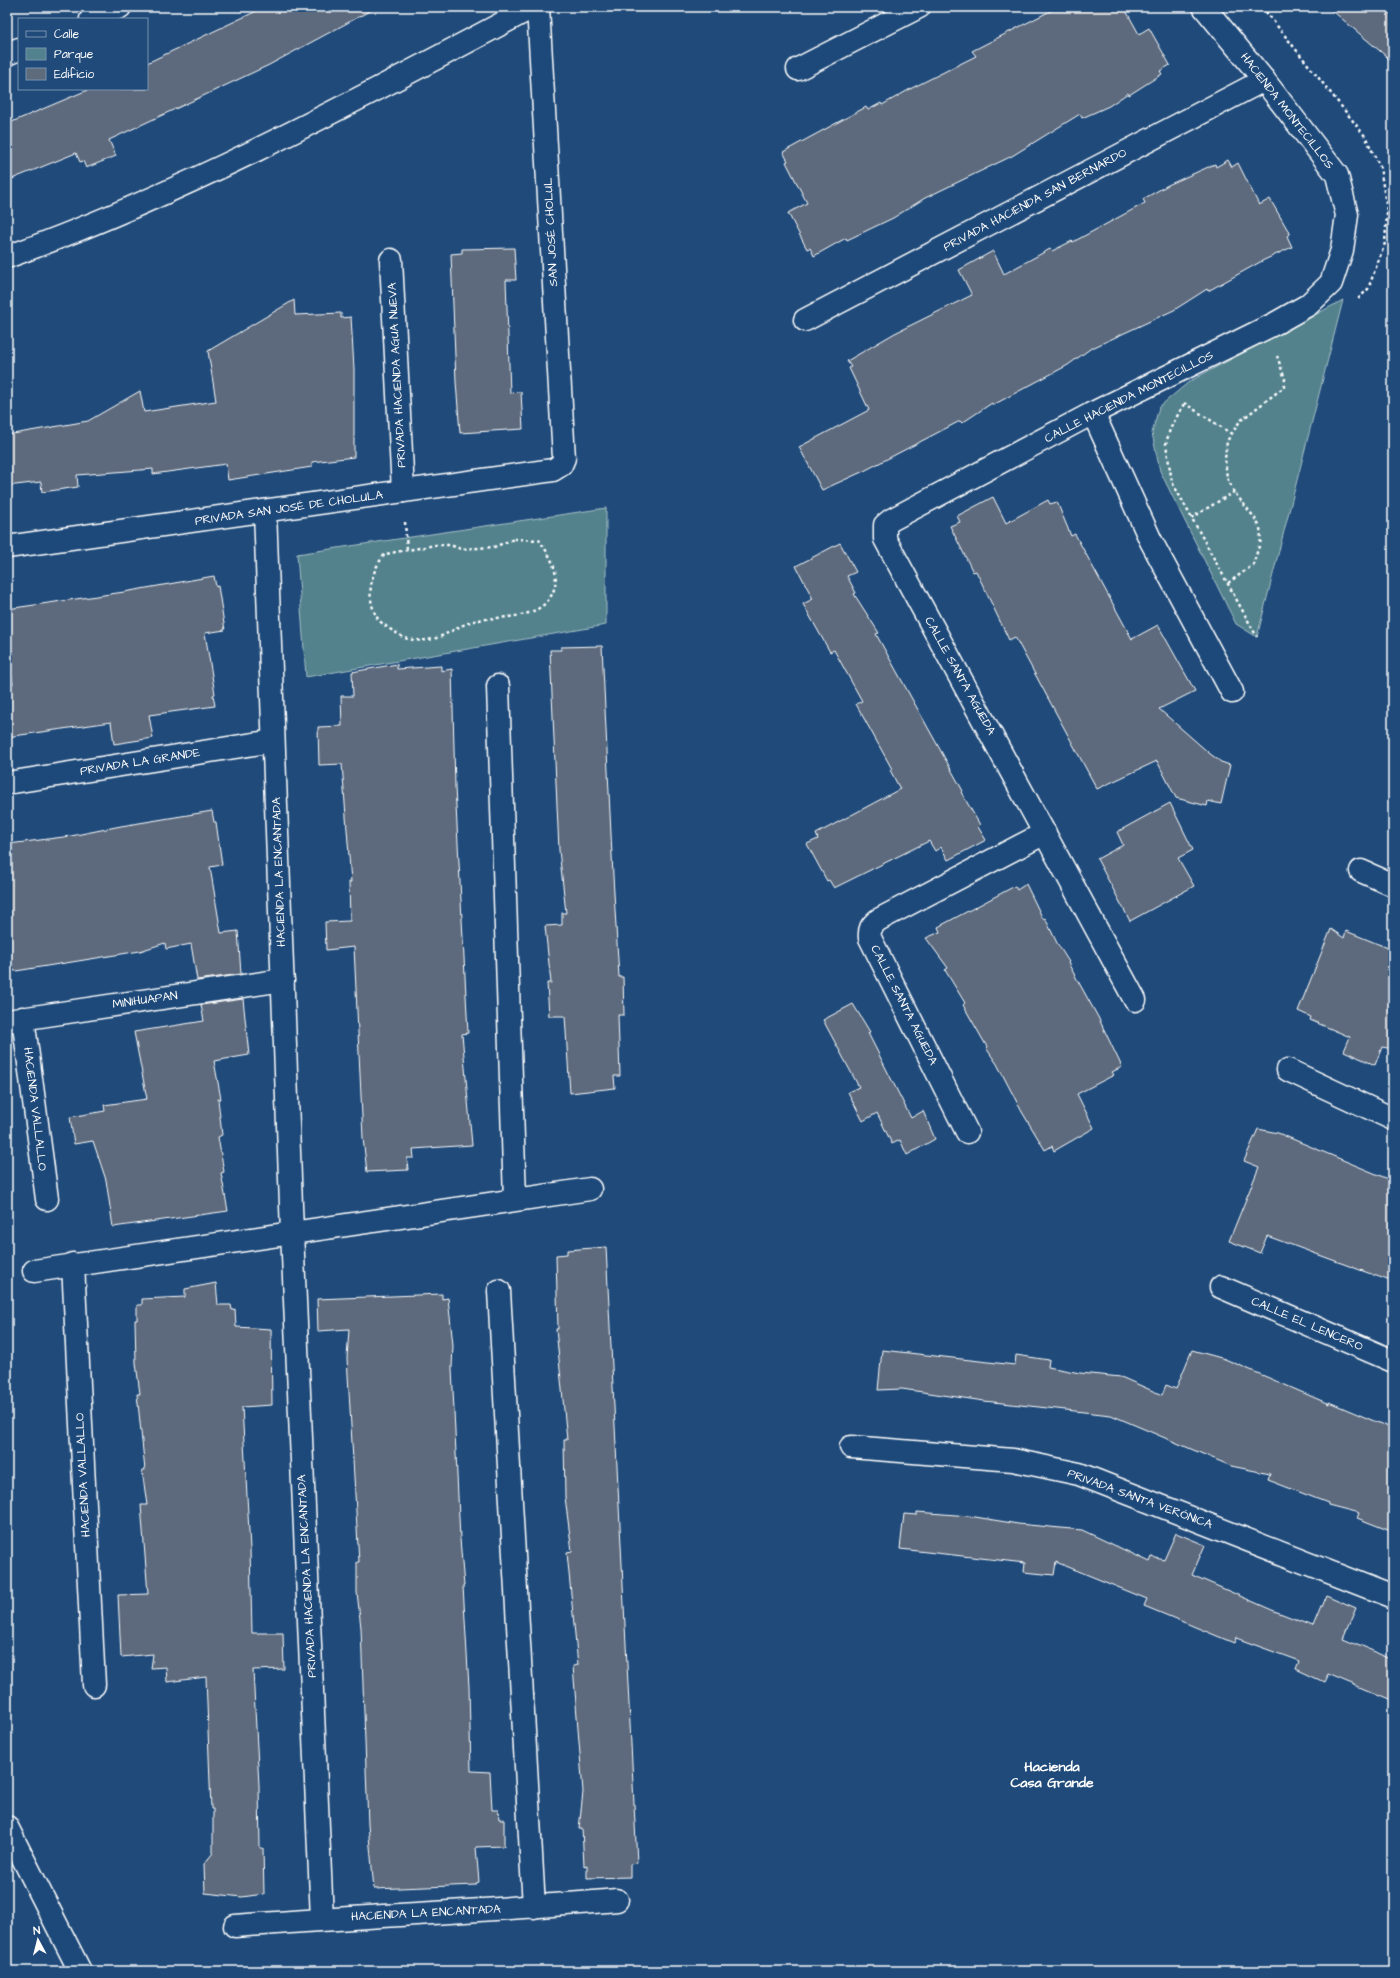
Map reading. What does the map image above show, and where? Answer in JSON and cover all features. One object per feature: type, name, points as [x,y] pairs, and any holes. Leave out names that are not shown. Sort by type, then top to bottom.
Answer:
[{"type":"street","points":[[93,18],[120,7]]},
{"type":"street","points":[[7,257],[189,183],[358,100],[533,7]]},
{"type":"street","name":"SAN JOSÉ CHOLUL","points":[[538,7],[564,458]]},
{"type":"street","points":[[798,70],[919,7]]},
{"type":"street","name":"HACIENDA MONTECILLOS","points":[[1204,7],[1264,80],[1337,175],[1347,215],[1342,250]]},
{"type":"street","points":[[7,54],[18,49]]},
{"type":"street","name":"PRIVADA HACIENDA SAN BERNARDO","points":[[805,320],[1264,80]]},
{"type":"street","name":"CALLE HACIENDA MONTECILLOS","points":[[891,520],[1093,413],[1276,323],[1308,305],[1331,283],[1342,250]]},
{"type":"street","name":"PRIVADA HACIENDA AGUA NUEVA","points":[[391,260],[403,491]]},
{"type":"street","points":[[1093,413],[1151,541],[1232,692]]},
{"type":"street","name":"PRIVADA SAN JOSÉ DE CHOLULA","points":[[7,547],[553,470],[561,465],[564,458]]},
{"type":"street","name":"HACIENDA LA ENCANTADA","points":[[265,511],[292,1232]]},
{"type":"street","name":"CALLE SANTA AGUEDA","points":[[891,520],[885,525],[885,539],[1135,1000]]},
{"type":"street","points":[[498,686],[515,1199]]},
{"type":"street","name":"PRIVADA LA GRANDE","points":[[7,783],[273,741]]},
{"type":"street","name":"CALLE SANTA AGUEDA","points":[[967,1132],[870,938],[869,932],[871,925],[878,920],[1045,833]]},
{"type":"street","points":[[1361,871],[1393,885]]},
{"type":"street","name":"MINIHUAPAN","points":[[15,1020],[283,980]]},
{"type":"street","name":"HACIENDA VALLALLO","points":[[15,1020],[47,1199]]},
{"type":"street","points":[[1288,1070],[1393,1118]]},
{"type":"street","points":[[34,1271],[73,1264],[590,1189]]},
{"type":"street","name":"PRIVADA HACIENDA LA ENCANTADA","points":[[292,1232],[322,1919]]},
{"type":"street","name":"HACIENDA VALLALLO","points":[[73,1264],[94,1685]]},
{"type":"street","name":"CALLE EL LENCERO","points":[[1221,1287],[1392,1359]]},
{"type":"street","points":[[499,1291],[534,1907]]},
{"type":"street","name":"PRIVADA SANTA VERÓNICA","points":[[851,1447],[1013,1460],[1079,1474],[1393,1597]]},
{"type":"street","points":[[7,1827],[80,1971]]},
{"type":"street","name":"HACIENDA LA ENCANTADA","points":[[236,1926],[322,1919],[534,1907],[618,1900]]},
{"type":"path","points":[[1228,583],[1253,565],[1261,540],[1260,527],[1254,516],[1234,492],[1227,478],[1225,459],[1227,441],[1240,421],[1284,387],[1285,379],[1282,367],[1274,350]]},
{"type":"path","points":[[1184,403],[1232,434]]},
{"type":"path","points":[[1191,518],[1234,492]]},
{"type":"path","points":[[514,539],[539,540],[553,561],[556,585],[548,603],[536,610],[518,615],[473,621],[428,640],[405,638],[378,620],[372,607],[371,581],[376,564],[384,554],[436,545],[450,545],[461,549],[494,547],[514,539]]},
{"type":"green space","points":[[1343,300],[1257,637],[1236,624],[1160,471],[1152,433],[1159,407],[1190,381]]},
{"type":"green space","points":[[606,508],[606,625],[306,677],[297,554]]},
{"type":"building","points":[[265,7],[377,7],[269,65],[109,140],[116,156],[86,168],[83,161],[80,162],[76,153],[7,181],[7,124],[88,90],[148,90],[148,63]]},
{"type":"building","points":[[1058,7],[1124,7],[1139,34],[1149,28],[1170,65],[1160,71],[1162,74],[1129,95],[1128,93],[1109,106],[1082,118],[1080,114],[1012,156],[925,198],[893,218],[847,240],[846,238],[814,256],[810,248],[807,249],[788,213],[807,203],[786,162],[788,161],[783,152],[866,107],[868,110],[881,103],[882,105],[912,88],[976,56],[972,51]]},
{"type":"building","points":[[1328,7],[1382,7],[1393,16],[1393,62]]},
{"type":"building","points":[[1228,160],[1232,167],[1238,163],[1259,205],[1270,199],[1290,234],[1287,236],[1292,247],[1262,261],[1208,291],[1207,289],[1174,310],[1090,349],[1068,365],[993,405],[992,403],[962,423],[960,421],[864,471],[822,490],[799,447],[869,410],[847,361],[895,333],[972,295],[959,270],[993,251],[1004,274],[1050,249],[1052,251],[1072,241],[1073,242],[1145,203],[1143,199],[1168,185],[1215,164],[1216,167]]},
{"type":"building","points":[[514,248],[516,280],[506,280],[510,393],[521,392],[523,429],[460,433],[456,382],[451,254],[462,253],[462,249]]},
{"type":"building","points":[[294,300],[295,315],[341,313],[341,318],[351,317],[354,369],[354,457],[312,462],[312,467],[228,480],[226,464],[153,474],[153,469],[77,475],[78,487],[42,492],[41,482],[7,486],[7,435],[88,421],[140,391],[144,412],[216,401],[208,351]]},
{"type":"building","points":[[993,497],[1006,523],[1048,500],[1050,504],[1057,502],[1071,536],[1075,534],[1132,639],[1158,625],[1195,691],[1159,709],[1209,753],[1221,762],[1230,765],[1221,804],[1208,801],[1207,806],[1176,798],[1157,761],[1097,789],[1015,637],[1009,640],[976,571],[973,572],[950,526],[960,522],[957,516]]},
{"type":"building","points":[[840,543],[856,572],[847,576],[856,593],[854,594],[879,633],[876,634],[963,791],[961,792],[980,825],[978,827],[986,840],[948,860],[941,847],[935,851],[929,841],[834,888],[829,880],[827,881],[807,844],[818,839],[816,834],[900,789],[890,770],[892,769],[856,704],[862,701],[834,650],[830,652],[803,604],[813,599],[796,566]]},
{"type":"building","points":[[214,576],[216,587],[218,586],[225,630],[205,633],[215,694],[213,695],[215,706],[149,715],[153,738],[114,744],[111,722],[7,737],[7,685],[13,684],[7,645],[7,609],[124,592]]},
{"type":"building","points":[[602,646],[619,977],[623,977],[624,1015],[618,1015],[620,1076],[614,1076],[615,1088],[570,1093],[565,1016],[549,1016],[547,983],[551,983],[545,926],[562,925],[562,913],[566,913],[559,850],[550,650],[561,650],[561,647]]},
{"type":"building","points":[[397,664],[397,669],[441,666],[441,671],[452,669],[455,787],[468,1033],[462,1034],[472,1145],[413,1149],[414,1158],[407,1158],[408,1170],[367,1172],[363,1138],[354,947],[326,950],[325,922],[350,921],[349,882],[351,882],[342,764],[319,765],[318,727],[342,726],[341,696],[353,696],[352,672]]},
{"type":"building","points":[[1170,803],[1193,850],[1178,858],[1194,886],[1130,921],[1097,859],[1123,845],[1117,832]]},
{"type":"building","points":[[212,811],[214,822],[216,822],[222,865],[210,867],[221,933],[238,931],[241,974],[197,980],[191,944],[166,949],[165,943],[140,951],[16,971],[7,970],[7,848],[10,848],[9,844],[71,836]]},
{"type":"building","points":[[1026,884],[1043,919],[1045,918],[1057,943],[1069,962],[1068,963],[1098,1017],[1122,1067],[1112,1072],[1114,1075],[1077,1094],[1094,1128],[1054,1151],[1052,1146],[1045,1150],[1022,1112],[997,1064],[986,1048],[987,1047],[963,1005],[965,1003],[945,970],[948,968],[926,938],[940,932],[938,927],[1015,886],[1017,890]]},
{"type":"building","points":[[1331,929],[1344,938],[1346,931],[1393,950],[1393,1049],[1382,1047],[1375,1065],[1344,1051],[1350,1037],[1310,1020],[1311,1017],[1298,1011]]},
{"type":"building","points":[[243,999],[249,1055],[214,1061],[221,1099],[218,1099],[222,1135],[218,1137],[224,1172],[221,1173],[228,1211],[113,1227],[106,1180],[93,1141],[74,1144],[70,1117],[105,1111],[104,1105],[147,1099],[134,1032],[204,1021],[201,1005]]},
{"type":"building","points":[[853,1004],[870,1032],[868,1033],[911,1118],[923,1111],[935,1139],[907,1155],[900,1140],[892,1144],[877,1113],[863,1121],[848,1092],[859,1087],[823,1020]]},
{"type":"building","points":[[1258,1129],[1278,1133],[1393,1181],[1393,1282],[1267,1236],[1260,1253],[1229,1241],[1259,1167],[1244,1161]]},
{"type":"building","points":[[606,1247],[637,1863],[630,1864],[630,1877],[587,1878],[587,1865],[584,1866],[582,1829],[579,1829],[583,1792],[573,1666],[578,1665],[567,1553],[572,1552],[565,1497],[564,1440],[567,1440],[556,1329],[558,1329],[556,1255],[567,1254],[567,1250]]},
{"type":"building","points":[[216,1283],[218,1305],[231,1305],[232,1310],[235,1309],[236,1327],[271,1329],[272,1405],[242,1407],[250,1549],[252,1633],[283,1633],[284,1669],[253,1670],[259,1786],[260,1848],[263,1848],[264,1894],[242,1897],[205,1893],[204,1864],[213,1853],[213,1809],[211,1809],[206,1677],[167,1682],[166,1667],[151,1668],[153,1654],[121,1657],[118,1595],[148,1594],[141,1505],[147,1505],[142,1470],[145,1470],[137,1394],[140,1394],[136,1363],[135,1320],[137,1320],[137,1305],[142,1305],[142,1299],[185,1297],[185,1289]]},
{"type":"building","points":[[442,1294],[442,1299],[448,1298],[453,1345],[452,1368],[469,1687],[471,1771],[490,1772],[492,1810],[498,1810],[499,1819],[504,1819],[504,1846],[476,1847],[479,1882],[476,1883],[476,1885],[374,1889],[368,1825],[361,1628],[357,1592],[357,1562],[359,1562],[347,1358],[349,1329],[318,1331],[317,1299]]},
{"type":"building","points":[[882,1350],[1015,1365],[1016,1355],[1049,1360],[1048,1367],[1080,1373],[1121,1377],[1162,1395],[1166,1385],[1176,1389],[1192,1350],[1225,1359],[1329,1404],[1329,1402],[1393,1429],[1393,1532],[1357,1518],[1359,1513],[1328,1505],[1328,1503],[1268,1480],[1270,1474],[1231,1466],[1111,1415],[984,1401],[902,1389],[878,1390]]},
{"type":"building","points":[[917,1512],[969,1516],[1018,1524],[1082,1530],[1150,1562],[1152,1557],[1164,1560],[1176,1533],[1205,1545],[1192,1575],[1272,1610],[1313,1626],[1326,1595],[1356,1608],[1343,1638],[1393,1659],[1393,1701],[1328,1674],[1324,1682],[1296,1669],[1299,1661],[1236,1638],[1234,1643],[1144,1606],[1147,1599],[1056,1562],[1054,1575],[1024,1572],[1025,1563],[900,1549],[904,1514],[917,1515]]},
{"type":"district","name":"Hacienda Casa Grande","points":[[1052,1776]]}]
